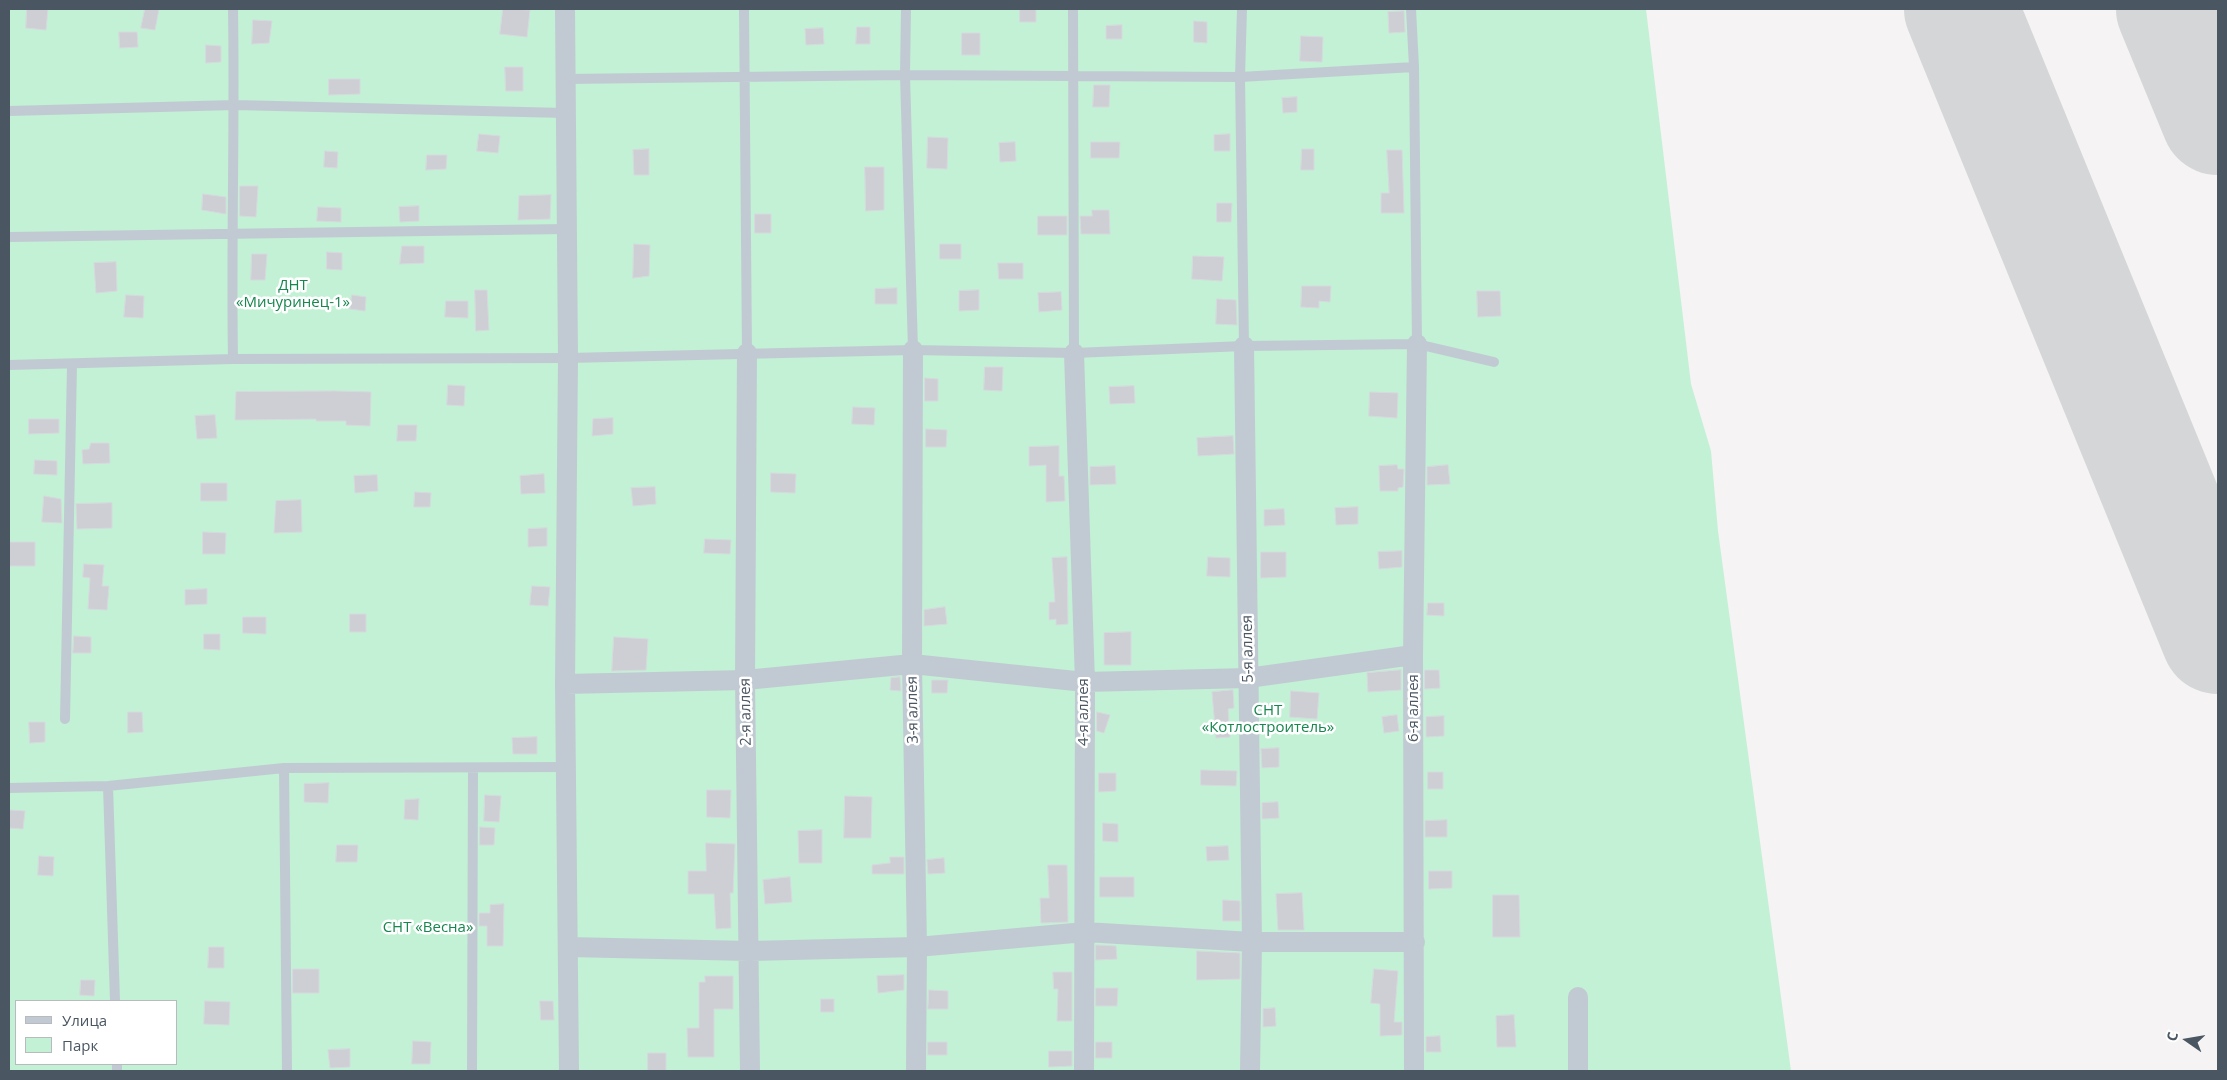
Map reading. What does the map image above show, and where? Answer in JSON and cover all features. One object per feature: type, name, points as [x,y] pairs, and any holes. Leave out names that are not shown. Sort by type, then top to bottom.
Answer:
[{"type":"street","points":[[565,9],[568,358],[564,684],[569,1071]]},
{"type":"street","name":"6-я аллея","points":[[1414,1071],[1413,655],[1417,344]]},
{"type":"street","name":"5-я аллея","points":[[1244,346],[1252,942],[1250,1071]]},
{"type":"street","name":"3-я аллея","points":[[913,350],[912,664],[917,947],[916,1071]]},
{"type":"street","name":"2-я аллея","points":[[747,353],[745,680],[750,951],[750,1071]]},
{"type":"street","name":"4-я аллея","points":[[1074,353],[1085,682],[1084,1071]]},
{"type":"street","points":[[564,684],[745,680],[912,664],[1085,682],[1248,678],[1413,655]]},
{"type":"street","points":[[568,947],[750,951],[917,947],[1085,932],[1252,942],[1415,942]]},
{"type":"street","points":[[1578,997],[1578,1071]]},
{"type":"lane","points":[[232,9],[234,105],[231,234],[233,359]]},
{"type":"lane","points":[[744,9],[747,353]]},
{"type":"lane","points":[[906,9],[905,75],[913,350]]},
{"type":"lane","points":[[1073,9],[1074,353]]},
{"type":"lane","points":[[1242,9],[1240,77],[1244,346]]},
{"type":"lane","points":[[1411,9],[1414,68],[1417,344]]},
{"type":"lane","points":[[565,79],[905,75],[1240,77],[1414,68]]},
{"type":"lane","points":[[9,111],[234,105],[565,113]]},
{"type":"lane","points":[[9,237],[566,229]]},
{"type":"lane","points":[[9,365],[72,365],[233,359],[568,358],[913,350],[1074,353],[1244,346],[1417,344],[1494,362]]},
{"type":"lane","points":[[65,719],[72,365]]},
{"type":"lane","points":[[9,788],[108,786],[284,768],[566,767]]},
{"type":"lane","points":[[284,768],[287,1071]]},
{"type":"lane","points":[[472,1071],[473,768]]},
{"type":"lane","points":[[108,786],[115,1000]]},
{"type":"green space","points":[[9,9],[1646,9],[1691,384],[1711,451],[1718,531],[1791,1071],[9,1071]]},
{"type":"building","points":[[27,9],[48,9],[46,30],[26,28]]},
{"type":"building","points":[[145,9],[159,9],[155,30],[141,28]]},
{"type":"building","points":[[503,9],[530,10],[527,37],[500,34]]},
{"type":"building","points":[[1020,9],[1036,9],[1036,22],[1020,22]]},
{"type":"building","points":[[1404,11],[1405,32],[1389,33],[1388,12]]},
{"type":"building","points":[[253,20],[272,21],[269,43],[252,44]]},
{"type":"building","points":[[1194,21],[1207,22],[1207,43],[1194,42]]},
{"type":"building","points":[[1122,25],[1122,39],[1106,39],[1106,26]]},
{"type":"building","points":[[857,27],[870,27],[870,44],[856,44]]},
{"type":"building","points":[[823,28],[824,44],[806,45],[805,29]]},
{"type":"building","points":[[119,32],[137,32],[138,47],[120,48]]},
{"type":"building","points":[[962,33],[980,33],[980,55],[962,55]]},
{"type":"building","points":[[1301,36],[1323,37],[1322,62],[1300,61]]},
{"type":"building","points":[[206,45],[221,46],[221,62],[206,63]]},
{"type":"building","points":[[505,67],[523,67],[523,91],[506,91]]},
{"type":"building","points":[[329,79],[360,79],[360,94],[329,95]]},
{"type":"building","points":[[1094,85],[1110,85],[1109,107],[1093,107]]},
{"type":"building","points":[[1297,97],[1297,112],[1283,113],[1282,98]]},
{"type":"building","points":[[479,134],[500,136],[498,153],[477,151]]},
{"type":"building","points":[[1230,134],[1230,151],[1214,151],[1214,135]]},
{"type":"building","points":[[928,137],[948,138],[947,169],[927,168]]},
{"type":"building","points":[[1015,142],[1016,161],[1000,162],[999,143]]},
{"type":"building","points":[[1091,142],[1120,142],[1119,158],[1091,158]]},
{"type":"building","points":[[649,149],[649,175],[634,175],[633,150]]},
{"type":"building","points":[[1302,149],[1314,149],[1314,170],[1301,170]]},
{"type":"building","points":[[1387,150],[1402,150],[1404,213],[1381,213],[1381,193],[1389,193]]},
{"type":"building","points":[[325,151],[338,152],[337,168],[324,167]]},
{"type":"building","points":[[427,155],[447,155],[446,169],[426,170]]},
{"type":"building","points":[[865,167],[884,167],[884,210],[866,211]]},
{"type":"building","points":[[240,186],[258,186],[256,217],[240,216]]},
{"type":"building","points":[[203,194],[226,197],[226,214],[202,210]]},
{"type":"building","points":[[551,195],[550,219],[518,220],[519,196]]},
{"type":"building","points":[[1217,203],[1232,203],[1231,222],[1217,222]]},
{"type":"building","points":[[419,206],[419,221],[400,222],[399,207]]},
{"type":"building","points":[[318,207],[341,208],[341,222],[317,221]]},
{"type":"building","points":[[1092,210],[1109,210],[1110,234],[1081,234],[1080,216],[1092,216]]},
{"type":"building","points":[[755,214],[771,214],[771,233],[755,233]]},
{"type":"building","points":[[1038,216],[1067,216],[1067,235],[1038,235]]},
{"type":"building","points":[[634,244],[650,245],[649,276],[633,278]]},
{"type":"building","points":[[940,244],[961,244],[961,259],[940,259]]},
{"type":"building","points":[[402,246],[424,246],[424,263],[400,264]]},
{"type":"building","points":[[327,252],[342,253],[342,270],[327,269]]},
{"type":"building","points":[[252,254],[267,254],[265,280],[251,280]]},
{"type":"building","points":[[1193,256],[1224,257],[1222,281],[1192,279]]},
{"type":"building","points":[[116,262],[117,291],[96,293],[94,263]]},
{"type":"building","points":[[998,263],[1023,263],[1023,279],[999,279]]},
{"type":"building","points":[[1302,286],[1331,286],[1330,302],[1319,301],[1319,308],[1301,307]]},
{"type":"building","points":[[897,288],[897,304],[875,304],[875,289]]},
{"type":"building","points":[[475,290],[487,290],[489,330],[476,331]]},
{"type":"building","points":[[979,290],[979,310],[959,311],[959,291]]},
{"type":"building","points":[[1477,291],[1500,291],[1501,316],[1478,317]]},
{"type":"building","points":[[1061,292],[1062,310],[1039,312],[1038,293]]},
{"type":"building","points":[[126,295],[144,296],[143,318],[124,317]]},
{"type":"building","points":[[352,295],[366,297],[365,311],[350,309]]},
{"type":"building","points":[[1217,299],[1236,300],[1237,325],[1216,324]]},
{"type":"building","points":[[446,301],[468,301],[468,318],[445,317]]},
{"type":"building","points":[[985,367],[1003,367],[1002,391],[984,390]]},
{"type":"building","points":[[925,378],[938,379],[938,401],[925,401]]},
{"type":"building","points":[[448,385],[465,386],[464,406],[447,405]]},
{"type":"building","points":[[1134,386],[1135,403],[1110,404],[1109,387]]},
{"type":"building","points":[[236,392],[371,392],[370,426],[346,425],[346,421],[316,421],[316,419],[235,420]]},
{"type":"building","points":[[1370,392],[1398,393],[1397,418],[1369,416]]},
{"type":"building","points":[[853,407],[875,408],[874,425],[852,424]]},
{"type":"building","points":[[215,415],[217,438],[197,439],[195,416]]},
{"type":"building","points":[[613,418],[613,434],[592,436],[593,419]]},
{"type":"building","points":[[29,419],[59,419],[59,433],[29,434]]},
{"type":"building","points":[[398,425],[417,425],[416,441],[397,441]]},
{"type":"building","points":[[926,429],[947,430],[946,447],[926,447]]},
{"type":"building","points":[[1233,436],[1234,454],[1198,456],[1197,438]]},
{"type":"building","points":[[91,443],[109,443],[110,463],[83,464],[82,450],[89,449]]},
{"type":"building","points":[[1059,446],[1059,476],[1064,476],[1065,501],[1046,502],[1046,465],[1029,466],[1029,447]]},
{"type":"building","points":[[35,460],[57,461],[57,475],[34,474]]},
{"type":"building","points":[[1397,465],[1398,469],[1404,469],[1403,487],[1398,488],[1398,491],[1380,491],[1379,466]]},
{"type":"building","points":[[1448,465],[1450,484],[1427,485],[1427,467]]},
{"type":"building","points":[[1115,466],[1116,484],[1090,485],[1090,467]]},
{"type":"building","points":[[771,473],[796,474],[795,493],[771,492]]},
{"type":"building","points":[[544,474],[545,493],[521,494],[520,476]]},
{"type":"building","points":[[377,475],[378,491],[355,493],[354,476]]},
{"type":"building","points":[[201,483],[227,483],[227,501],[201,501]]},
{"type":"building","points":[[655,487],[656,504],[633,506],[631,488]]},
{"type":"building","points":[[415,492],[431,493],[430,507],[414,507]]},
{"type":"building","points":[[44,496],[61,499],[62,523],[42,522]]},
{"type":"building","points":[[301,500],[302,532],[274,533],[276,501]]},
{"type":"building","points":[[112,503],[112,528],[77,529],[76,504]]},
{"type":"building","points":[[1358,507],[1358,524],[1336,525],[1335,508]]},
{"type":"building","points":[[1284,509],[1285,525],[1264,526],[1264,510]]},
{"type":"building","points":[[547,528],[547,546],[528,547],[528,529]]},
{"type":"building","points":[[203,532],[226,533],[225,554],[203,554]]},
{"type":"building","points":[[705,539],[731,540],[730,554],[704,553]]},
{"type":"building","points":[[9,542],[35,542],[35,566],[9,566]]},
{"type":"building","points":[[1402,551],[1402,567],[1379,569],[1378,552]]},
{"type":"building","points":[[1261,552],[1286,552],[1286,577],[1261,578]]},
{"type":"building","points":[[1067,557],[1068,624],[1056,625],[1056,619],[1049,620],[1049,602],[1055,602],[1052,558]]},
{"type":"building","points":[[1208,557],[1230,558],[1230,577],[1207,576]]},
{"type":"building","points":[[84,564],[104,565],[102,586],[109,586],[107,610],[88,609],[90,578],[83,577]]},
{"type":"building","points":[[532,586],[550,587],[548,606],[530,605]]},
{"type":"building","points":[[207,589],[207,604],[185,605],[185,590]]},
{"type":"building","points":[[1428,603],[1444,603],[1444,616],[1427,615]]},
{"type":"building","points":[[945,607],[947,624],[924,626],[924,610]]},
{"type":"building","points":[[350,614],[366,614],[366,632],[350,632]]},
{"type":"building","points":[[243,617],[266,617],[266,634],[243,633]]},
{"type":"building","points":[[1131,632],[1131,665],[1104,665],[1104,633]]},
{"type":"building","points":[[204,634],[220,634],[220,650],[204,649]]},
{"type":"building","points":[[74,636],[91,637],[91,653],[73,653]]},
{"type":"building","points":[[614,637],[648,639],[646,670],[612,671]]},
{"type":"building","points":[[1401,670],[1401,690],[1368,692],[1367,673]]},
{"type":"building","points":[[1425,670],[1439,670],[1440,688],[1425,689]]},
{"type":"building","points":[[900,677],[901,691],[890,690],[891,678]]},
{"type":"building","points":[[932,680],[948,680],[947,693],[932,693]]},
{"type":"building","points":[[1233,690],[1234,708],[1228,709],[1230,737],[1216,738],[1212,692]]},
{"type":"building","points":[[1291,691],[1319,693],[1317,719],[1290,717]]},
{"type":"building","points":[[128,712],[142,712],[143,732],[128,733]]},
{"type":"building","points":[[1097,712],[1110,715],[1104,733],[1097,731]]},
{"type":"building","points":[[1397,715],[1399,731],[1384,733],[1382,717]]},
{"type":"building","points":[[1444,716],[1444,736],[1426,737],[1426,717]]},
{"type":"building","points":[[29,722],[45,722],[45,742],[30,743]]},
{"type":"building","points":[[537,737],[537,754],[513,754],[512,738]]},
{"type":"building","points":[[1279,748],[1279,767],[1262,768],[1261,749]]},
{"type":"building","points":[[1201,770],[1237,771],[1236,786],[1201,785]]},
{"type":"building","points":[[1428,772],[1443,772],[1443,789],[1428,789]]},
{"type":"building","points":[[1099,773],[1116,773],[1116,791],[1099,792]]},
{"type":"building","points":[[329,783],[328,803],[304,802],[304,784]]},
{"type":"building","points":[[707,790],[731,790],[730,818],[707,817]]},
{"type":"building","points":[[485,795],[501,796],[499,822],[484,821]]},
{"type":"building","points":[[845,796],[872,797],[871,838],[844,838]]},
{"type":"building","points":[[419,799],[418,820],[404,819],[405,800]]},
{"type":"building","points":[[1278,802],[1279,818],[1262,819],[1262,803]]},
{"type":"building","points":[[10,810],[25,811],[23,829],[9,828]]},
{"type":"building","points":[[1447,820],[1447,837],[1425,837],[1425,821]]},
{"type":"building","points":[[1103,823],[1118,824],[1118,842],[1103,841]]},
{"type":"building","points":[[480,827],[495,828],[494,845],[480,845]]},
{"type":"building","points":[[822,830],[822,863],[799,863],[798,831]]},
{"type":"building","points":[[706,843],[735,844],[733,893],[730,893],[731,928],[716,929],[714,894],[688,894],[688,871],[706,871]]},
{"type":"building","points":[[337,845],[358,845],[357,862],[336,862]]},
{"type":"building","points":[[1228,846],[1229,860],[1207,861],[1206,847]]},
{"type":"building","points":[[39,856],[54,857],[53,876],[38,875]]},
{"type":"building","points":[[890,857],[904,857],[904,874],[872,874],[872,865],[890,863]]},
{"type":"building","points":[[944,858],[945,873],[928,874],[927,860]]},
{"type":"building","points":[[1048,865],[1067,865],[1068,922],[1041,923],[1040,898],[1049,898]]},
{"type":"building","points":[[1429,871],[1452,871],[1452,888],[1429,889]]},
{"type":"building","points":[[790,877],[792,902],[765,904],[763,880]]},
{"type":"building","points":[[1100,877],[1134,877],[1134,897],[1100,897]]},
{"type":"building","points":[[1302,893],[1304,930],[1278,930],[1276,894]]},
{"type":"building","points":[[1493,895],[1519,895],[1520,937],[1493,937]]},
{"type":"building","points":[[1223,900],[1240,901],[1240,921],[1223,921]]},
{"type":"building","points":[[504,904],[503,946],[487,946],[487,926],[479,926],[479,913],[490,913],[490,905]]},
{"type":"building","points":[[1096,945],[1116,946],[1117,959],[1096,960]]},
{"type":"building","points":[[209,947],[224,947],[224,968],[208,968]]},
{"type":"building","points":[[1197,951],[1240,953],[1240,979],[1197,980]]},
{"type":"building","points":[[293,969],[319,969],[319,993],[293,993]]},
{"type":"building","points":[[1374,969],[1398,971],[1394,1022],[1402,1022],[1402,1035],[1380,1036],[1380,1004],[1371,1003]]},
{"type":"building","points":[[1053,972],[1072,972],[1072,1021],[1057,1021],[1058,989],[1054,989]]},
{"type":"building","points":[[904,975],[904,990],[878,993],[877,976]]},
{"type":"building","points":[[705,976],[733,976],[733,1009],[714,1009],[714,1057],[688,1057],[687,1028],[699,1028],[699,982],[705,982]]},
{"type":"building","points":[[81,980],[95,980],[94,996],[80,995]]},
{"type":"building","points":[[1096,988],[1118,988],[1117,1006],[1096,1006]]},
{"type":"building","points":[[929,990],[948,991],[948,1009],[928,1009]]},
{"type":"building","points":[[821,999],[834,999],[834,1012],[821,1012]]},
{"type":"building","points":[[205,1001],[230,1002],[229,1025],[204,1024]]},
{"type":"building","points":[[540,1001],[553,1001],[554,1020],[541,1020]]},
{"type":"building","points":[[1275,1008],[1276,1026],[1263,1027],[1263,1009]]},
{"type":"building","points":[[1514,1015],[1516,1047],[1497,1047],[1496,1016]]},
{"type":"building","points":[[1440,1036],[1441,1052],[1426,1052],[1426,1037]]},
{"type":"building","points":[[413,1041],[431,1042],[430,1064],[412,1064]]},
{"type":"building","points":[[928,1042],[947,1042],[947,1055],[928,1055]]},
{"type":"building","points":[[1096,1042],[1112,1042],[1112,1058],[1096,1058]]},
{"type":"building","points":[[350,1049],[350,1067],[330,1068],[328,1050]]},
{"type":"building","points":[[1049,1051],[1072,1051],[1072,1066],[1049,1067]]},
{"type":"building","points":[[648,1053],[666,1053],[666,1071],[648,1071]]},
{"type":"runway","points":[[1961,9],[2218,637]]},
{"type":"runway","points":[[2173,9],[2218,118]]},
{"type":"park label","name":"ДНТ «Мичуринец-1»","points":[[293,294]]},
{"type":"park label","name":"СНТ «Котлостроитель»","points":[[1268,720]]},
{"type":"park label","name":"СНТ «Весна»","points":[[428,928]]}]
